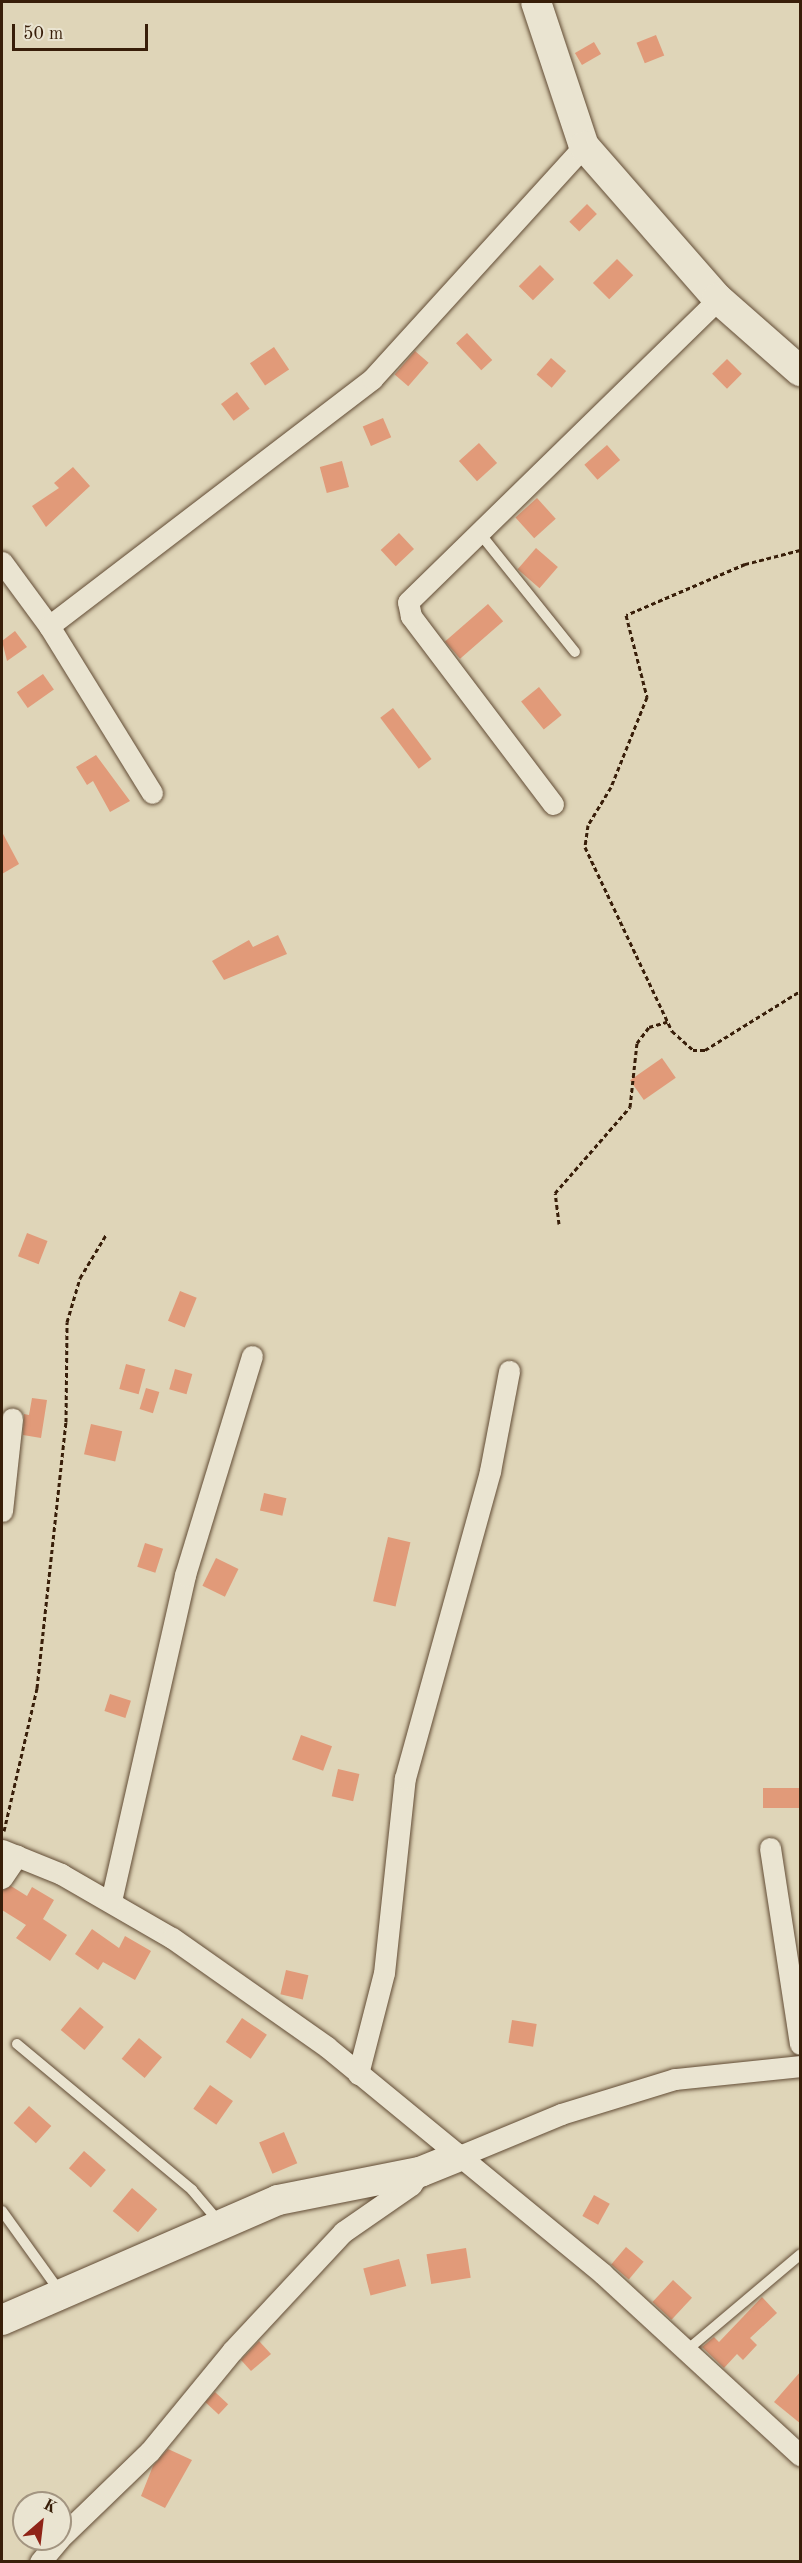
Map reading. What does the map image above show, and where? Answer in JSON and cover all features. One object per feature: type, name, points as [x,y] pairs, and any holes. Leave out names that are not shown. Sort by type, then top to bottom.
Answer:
[{"type":"street","points":[[536,2],[584,146],[718,299],[801,370]]},
{"type":"street","points":[[49,626],[372,379],[584,146]]},
{"type":"street","points":[[553,804],[408,611],[417,588],[718,299]]},
{"type":"street","points":[[2,562],[49,626],[152,794]]},
{"type":"street","points":[[111,1902],[185,1575],[252,1356]]},
{"type":"street","points":[[358,2074],[384,1973],[405,1778],[490,1471],[509,1371]]},
{"type":"street","points":[[2,1511],[12,1419]]},
{"type":"street","points":[[770,1848],[801,2044]]},
{"type":"street","points":[[2,1878],[9,1853],[111,1902],[201,1958],[358,2074],[456,2158],[603,2274],[801,2455]]},
{"type":"street","points":[[2,2320],[219,2222],[320,2188],[420,2172],[561,2114],[675,2079],[801,2066]]},
{"type":"street","points":[[72,2527],[150,2451],[232,2351],[343,2232],[411,2185],[420,2172]]},
{"type":"lane","points":[[478,531],[575,652]]},
{"type":"lane","points":[[17,2044],[192,2190],[219,2222]]},
{"type":"lane","points":[[2,2211],[61,2293]]},
{"type":"lane","points":[[687,2350],[801,2255]]},
{"type":"path","points":[[801,550],[745,564],[626,615],[647,697],[611,787],[588,825],[585,847],[667,1022],[685,1044],[705,1050],[801,991]]},
{"type":"path","points":[[559,1224],[555,1193],[630,1107],[638,1043],[649,1027],[667,1022]]},
{"type":"path","points":[[2,1839],[37,1688],[66,1422],[67,1322],[80,1278],[107,1233]]},
{"type":"building","points":[[656,35],[664,55],[645,63],[637,43]]},
{"type":"building","points":[[594,42],[601,54],[582,65],[575,53]]},
{"type":"building","points":[[587,204],[597,214],[579,232],[569,222]]},
{"type":"building","points":[[617,259],[633,275],[609,299],[593,283]]},
{"type":"building","points":[[540,265],[554,279],[533,300],[519,286]]},
{"type":"building","points":[[467,333],[492,360],[481,370],[456,343]]},
{"type":"building","points":[[274,347],[289,369],[265,386],[250,363]]},
{"type":"building","points":[[415,351],[429,363],[408,386],[395,374]]},
{"type":"building","points":[[551,358],[566,371],[552,388],[537,375]]},
{"type":"building","points":[[727,359],[742,374],[727,389],[712,374]]},
{"type":"building","points":[[237,392],[250,409],[234,421],[221,404]]},
{"type":"building","points":[[383,418],[391,437],[371,446],[363,427]]},
{"type":"building","points":[[479,443],[497,463],[477,481],[459,461]]},
{"type":"building","points":[[607,445],[620,460],[597,480],[584,465]]},
{"type":"building","points":[[342,461],[349,487],[327,493],[320,467]]},
{"type":"building","points":[[73,467],[90,486],[46,527],[32,506],[59,488],[54,483]]},
{"type":"building","points":[[537,498],[556,519],[534,538],[515,517]]},
{"type":"building","points":[[399,533],[414,549],[396,566],[381,550]]},
{"type":"building","points":[[536,548],[558,567],[540,588],[518,569]]},
{"type":"building","points":[[488,604],[503,621],[460,659],[445,641]]},
{"type":"building","points":[[15,631],[27,647],[7,661],[2,641]]},
{"type":"building","points":[[43,674],[54,690],[28,708],[17,692]]},
{"type":"building","points":[[539,687],[562,715],[544,729],[521,701]]},
{"type":"building","points":[[393,708],[432,759],[419,769],[380,718]]},
{"type":"building","points":[[96,755],[130,801],[110,812],[93,781],[87,785],[76,767]]},
{"type":"building","points":[[2,832],[19,864],[2,874]]},
{"type":"building","points":[[278,935],[287,954],[224,980],[212,961],[249,940],[253,947]]},
{"type":"building","points":[[662,1058],[676,1078],[644,1100],[630,1080]]},
{"type":"building","points":[[27,1233],[48,1241],[39,1264],[18,1256]]},
{"type":"building","points":[[180,1291],[197,1298],[185,1327],[168,1321]]},
{"type":"building","points":[[126,1364],[145,1369],[139,1394],[119,1389]]},
{"type":"building","points":[[175,1369],[192,1374],[187,1394],[169,1389]]},
{"type":"building","points":[[146,1388],[159,1392],[153,1413],[140,1409]]},
{"type":"building","points":[[32,1398],[47,1400],[41,1438],[23,1435],[24,1414],[29,1415]]},
{"type":"building","points":[[91,1424],[122,1431],[115,1461],[84,1454]]},
{"type":"building","points":[[264,1493],[286,1498],[282,1516],[260,1511]]},
{"type":"building","points":[[388,1537],[410,1542],[396,1606],[373,1601]]},
{"type":"building","points":[[145,1543],[163,1549],[155,1573],[137,1567]]},
{"type":"building","points":[[216,1558],[238,1569],[225,1597],[202,1586]]},
{"type":"building","points":[[110,1694],[131,1701],[125,1718],[104,1711]]},
{"type":"building","points":[[301,1735],[332,1746],[323,1771],[292,1759]]},
{"type":"building","points":[[338,1769],[359,1774],[353,1801],[332,1796]]},
{"type":"building","points":[[763,1788],[800,1788],[800,1808],[763,1808]]},
{"type":"building","points":[[11,1886],[27,1896],[32,1887],[54,1900],[43,1919],[67,1935],[50,1961],[16,1938],[26,1925],[2,1910],[2,1891]]},
{"type":"building","points":[[92,1929],[119,1948],[125,1936],[151,1951],[135,1980],[103,1962],[98,1970],[75,1954]]},
{"type":"building","points":[[286,1970],[308,1975],[303,2000],[280,1994]]},
{"type":"building","points":[[80,2007],[104,2027],[84,2050],[61,2030]]},
{"type":"building","points":[[242,2018],[267,2035],[251,2059],[226,2042]]},
{"type":"building","points":[[512,2020],[537,2024],[533,2047],[508,2043]]},
{"type":"building","points":[[139,2038],[162,2057],[145,2078],[122,2059]]},
{"type":"building","points":[[210,2085],[233,2101],[216,2125],[193,2109]]},
{"type":"building","points":[[29,2106],[51,2126],[36,2143],[14,2123]]},
{"type":"building","points":[[284,2132],[297,2163],[272,2174],[259,2143]]},
{"type":"building","points":[[84,2151],[106,2170],[91,2187],[69,2168]]},
{"type":"building","points":[[132,2188],[157,2209],[138,2232],[113,2211]]},
{"type":"building","points":[[594,2195],[610,2204],[598,2225],[582,2216]]},
{"type":"building","points":[[626,2247],[644,2262],[629,2279],[611,2265]]},
{"type":"building","points":[[466,2248],[471,2278],[431,2284],[426,2254]]},
{"type":"building","points":[[399,2259],[406,2286],[371,2296],[363,2269]]},
{"type":"building","points":[[673,2280],[692,2298],[672,2320],[653,2302]]},
{"type":"building","points":[[762,2297],[777,2313],[750,2338],[757,2345],[743,2360],[737,2354],[724,2368],[702,2347],[714,2337],[719,2342]]},
{"type":"building","points":[[259,2341],[271,2354],[251,2371],[241,2360]]},
{"type":"building","points":[[801,2371],[801,2424],[774,2402]]},
{"type":"building","points":[[215,2392],[228,2404],[219,2415],[205,2402]]},
{"type":"building","points":[[168,2449],[192,2460],[165,2508],[141,2496],[153,2466]]}]
